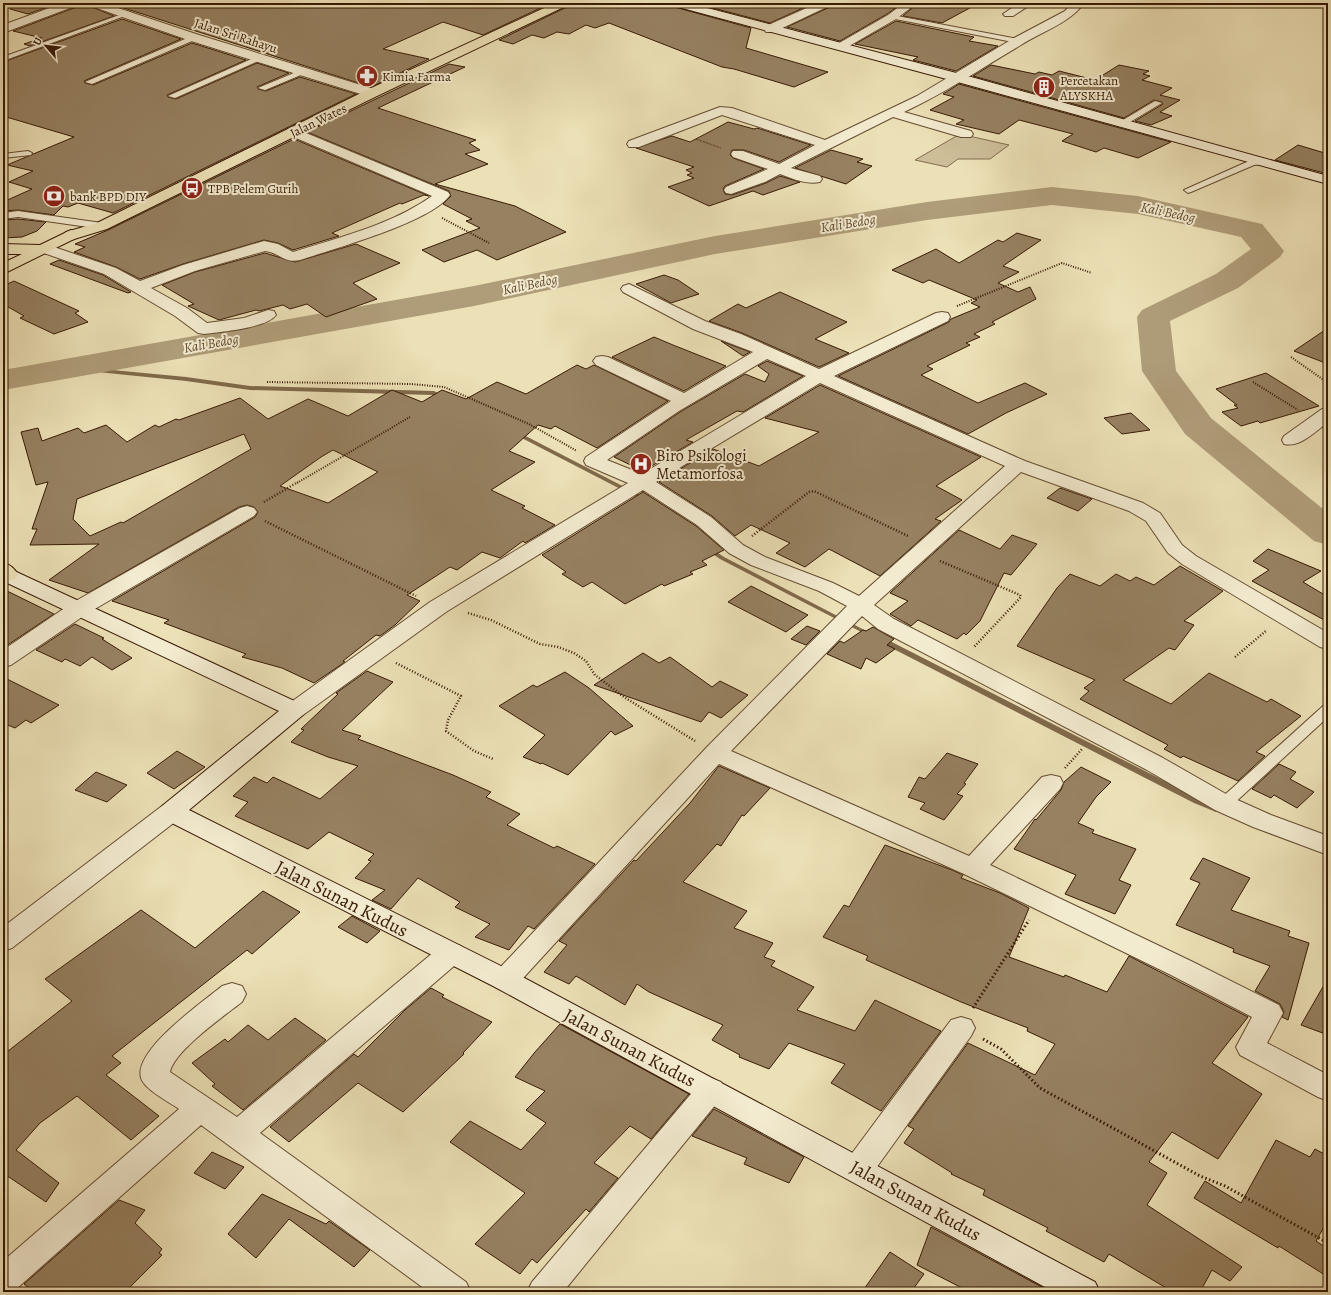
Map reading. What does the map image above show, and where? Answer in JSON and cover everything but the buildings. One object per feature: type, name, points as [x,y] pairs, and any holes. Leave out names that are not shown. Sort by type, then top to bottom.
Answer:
[{"type":"main road","name":"Jalan Wates","points":[[4,269],[71,234],[86,223],[243,148],[358,90],[545,3]]},
{"type":"main road","name":"Jalan Wates","points":[[71,234],[102,226],[372,93],[564,3]]},
{"type":"main road","points":[[3,249],[43,248]]},
{"type":"street","points":[[3,29],[74,3]]},
{"type":"street","name":"Jalan Sri Rahayu","points":[[92,3],[195,38],[358,90],[372,93]]},
{"type":"street","points":[[675,3],[959,78],[1328,180]]},
{"type":"street","points":[[770,29],[827,3]]},
{"type":"street","points":[[889,3],[908,5]]},
{"type":"street","points":[[1009,14],[1027,3]]},
{"type":"street","points":[[732,190],[760,179],[922,99],[1018,41],[1069,13],[1078,3]]},
{"type":"street","points":[[840,46],[892,17],[908,5]]},
{"type":"street","points":[[634,144],[720,111],[727,111],[827,145]]},
{"type":"street","points":[[892,113],[966,134]]},
{"type":"street","points":[[140,287],[189,268],[264,246],[273,247],[294,257],[382,227],[423,208],[443,195],[294,132]]},
{"type":"street","points":[[738,154],[778,169],[815,179]]},
{"type":"street","points":[[43,248],[110,271],[181,312],[204,329],[247,323],[268,316]]},
{"type":"street","points":[[629,289],[699,325],[766,352],[1018,465],[1136,506],[1152,518],[1175,549],[1189,560],[1283,617],[1328,642]]},
{"type":"street","points":[[3,941],[171,812],[295,710],[438,607],[628,490],[819,376],[942,317]]},
{"type":"street","points":[[766,352],[684,400],[593,461],[628,490],[704,521],[736,548],[758,561],[826,586],[855,611],[886,624],[958,663],[1156,764],[1224,804],[1268,824],[1328,846]]},
{"type":"street","points":[[602,361],[684,400]]},
{"type":"street","points":[[1291,440],[1322,417]]},
{"type":"street","points":[[505,980],[715,753],[855,611],[1018,465]]},
{"type":"street","points":[[3,660],[80,608],[246,512]]},
{"type":"street","points":[[4,573],[295,710]]},
{"type":"street","points":[[715,753],[1042,900],[1269,1013],[1250,1047],[1328,1089]]},
{"type":"street","points":[[973,868],[1051,783]]},
{"type":"street","name":"Jalan Sunan Kudus","points":[[171,812],[505,980],[712,1090],[1084,1292]]},
{"type":"street","points":[[238,1134],[451,953]]},
{"type":"street","points":[[232,994],[171,1044],[157,1065],[155,1077],[238,1134],[455,1292]]},
{"type":"street","points":[[858,1169],[961,1028]]},
{"type":"street","points":[[543,1292],[712,1090]]},
{"type":"street","points":[[3,1281],[200,1108]]},
{"type":"lane","points":[[3,59],[127,14]]},
{"type":"lane","points":[[892,17],[1018,41]]},
{"type":"lane","points":[[89,82],[195,38]]},
{"type":"lane","points":[[172,96],[261,58]]},
{"type":"lane","points":[[262,88],[304,72]]},
{"type":"lane","points":[[1122,123],[1158,104]]},
{"type":"lane","points":[[3,156],[28,153]]},
{"type":"lane","points":[[1188,190],[1252,163],[1259,162]]},
{"type":"lane","points":[[3,216],[18,214],[102,226]]},
{"type":"lane","points":[[1224,804],[1328,709]]},
{"type":"path","points":[[671,130],[738,154]]},
{"type":"path","points":[[423,208],[489,243]]},
{"type":"path","points":[[942,317],[954,308],[1062,263],[1092,273]]},
{"type":"path","points":[[1291,357],[1328,383]]},
{"type":"path","points":[[267,382],[411,384],[444,387],[529,424],[593,461]]},
{"type":"path","points":[[1252,382],[1322,417]]},
{"type":"path","points":[[246,512],[410,417]]},
{"type":"path","points":[[736,548],[814,490],[923,549],[1020,595],[1021,598],[958,663]]},
{"type":"path","points":[[246,512],[438,607],[491,620],[526,639],[574,653],[586,661],[595,675],[624,697],[715,753]]},
{"type":"path","points":[[1235,657],[1283,617]]},
{"type":"path","points":[[374,652],[462,696],[446,719],[446,731],[474,751],[493,759]]},
{"type":"path","points":[[1051,783],[1084,747]]},
{"type":"path","points":[[1042,900],[961,1028],[1001,1049],[1040,1088],[1200,1176],[1225,1186],[1328,1243]]},
{"type":"shaded area","points":[[960,134],[1009,145],[990,159],[958,159],[947,167],[915,160]]},
{"type":"waterway","name":"Kali Bedog","points":[[3,380],[474,296],[715,245],[927,211],[1052,196],[1138,205],[1251,230],[1269,251],[1227,281],[1153,317],[1159,371],[1198,426],[1328,533]]},
{"type":"waterway","points":[[70,368],[186,379],[250,388],[434,393],[444,398]]},
{"type":"waterway","points":[[516,433],[636,495],[644,501]]},
{"type":"waterway","points":[[709,549],[722,558],[871,635]]},
{"type":"waterway","points":[[880,639],[1197,801],[1216,809]]},
{"type":"place","name":"Kimia Farma","points":[[367,76]]},
{"type":"place","name":"Percetakan ALYSKHA","points":[[1044,87]]},
{"type":"place","name":"TPB Pelem Gurih","points":[[192,188]]},
{"type":"place","name":"bank BPD DIY","points":[[54,196]]},
{"type":"place","name":"Biro Psikologi Metamorfosa","points":[[641,464]]}]
